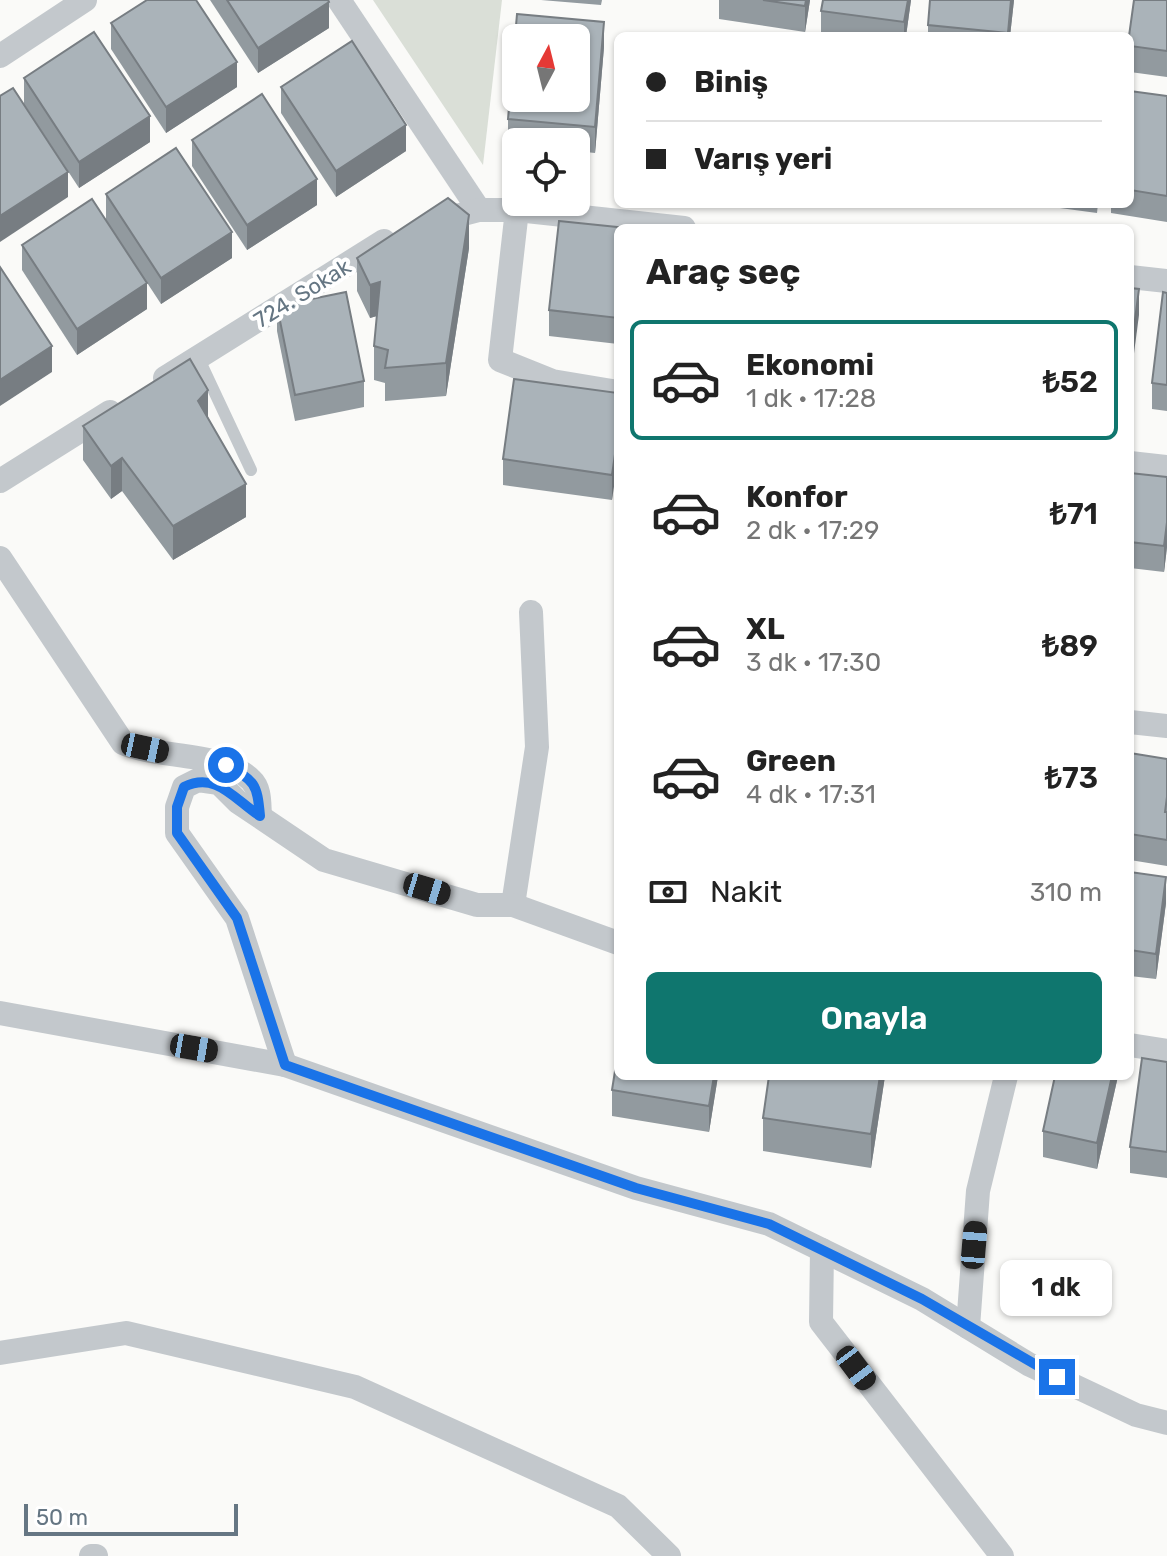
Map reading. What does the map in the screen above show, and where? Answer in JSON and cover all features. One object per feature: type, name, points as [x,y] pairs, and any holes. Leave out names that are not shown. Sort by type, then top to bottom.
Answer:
[{"type":"street","points":[[0,56],[85,0]]},
{"type":"street","points":[[339,0],[479,210]]},
{"type":"street","name":"724. Sokak","points":[[0,481],[398,233],[479,210],[502,210]]},
{"type":"street","points":[[516,216],[500,360],[552,381],[614,391]]},
{"type":"street","name":"724. Sokak","points":[[573,216],[647,224]]},
{"type":"street","points":[[1134,277],[1167,281]]},
{"type":"street","points":[[1134,463],[1167,467]]},
{"type":"street","points":[[0,558],[123,743],[226,765],[251,779],[258,790],[260,816]]},
{"type":"street","points":[[513,905],[537,747],[531,612]]},
{"type":"street","points":[[1134,722],[1167,726]]},
{"type":"street","points":[[285,1065],[237,918],[177,833],[177,807],[184,787],[198,780],[219,783],[324,860],[477,905],[513,905],[614,942]]},
{"type":"street","points":[[0,1013],[285,1065],[636,1188],[769,1224],[922,1299],[1030,1365],[1136,1415],[1167,1423]]},
{"type":"street","points":[[1134,1046],[1167,1051]]},
{"type":"street","points":[[968,1327],[978,1191],[1005,1080]]},
{"type":"street","points":[[822,1250],[821,1322],[1002,1556]]},
{"type":"street","points":[[0,1353],[126,1333],[355,1387],[618,1506],[669,1556]]},
{"type":"lane","points":[[198,357],[251,470]]},
{"type":"shaded area","points":[[373,0],[502,0],[483,165]]},
{"type":"building","points":[[147,0],[196,0],[237,62],[166,107],[111,23]]},
{"type":"building","points":[[227,0],[328,0],[329,2],[258,48]]},
{"type":"building","points":[[763,0],[806,0],[805,6]]},
{"type":"building","points":[[823,0],[908,0],[904,22],[821,11]]},
{"type":"building","points":[[930,0],[1011,0],[1008,32],[928,25]]},
{"type":"building","points":[[1134,0],[1167,0],[1167,51],[1134,47],[1134,32],[1130,32]]},
{"type":"building","points":[[517,14],[604,22],[595,127],[508,119],[509,112],[590,112],[590,24],[516,24]]},
{"type":"building","points":[[94,32],[150,116],[79,162],[24,78]]},
{"type":"building","points":[[352,41],[406,125],[336,171],[281,87]]},
{"type":"building","points":[[13,88],[68,172],[0,216],[0,96]]},
{"type":"building","points":[[1134,92],[1167,96],[1167,196],[1134,191]]},
{"type":"building","points":[[262,94],[317,179],[247,225],[192,140]]},
{"type":"building","points":[[176,148],[232,232],[161,278],[106,194]]},
{"type":"building","points":[[448,198],[469,215],[446,363],[385,368],[388,350],[374,346],[380,282],[370,285],[357,258]]},
{"type":"building","points":[[92,199],[147,283],[77,329],[22,245]]},
{"type":"building","points":[[559,221],[614,227],[614,318],[549,310]]},
{"type":"building","points":[[0,267],[52,346],[0,380]]},
{"type":"building","points":[[1134,288],[1139,289],[1134,327]]},
{"type":"building","points":[[346,292],[364,381],[295,395],[277,306]]},
{"type":"building","points":[[1163,292],[1167,293],[1167,385],[1152,383]]},
{"type":"building","points":[[190,359],[208,390],[198,401],[246,484],[173,526],[122,458],[111,466],[83,426]]},
{"type":"building","points":[[514,379],[614,392],[612,475],[503,459]]},
{"type":"building","points":[[1134,473],[1167,477],[1164,546],[1134,542]]},
{"type":"building","points":[[1134,754],[1167,759],[1167,840],[1134,835]]},
{"type":"building","points":[[1134,873],[1166,877],[1156,954],[1134,951]]},
{"type":"building","points":[[1142,1058],[1167,1062],[1167,1152],[1130,1147]]},
{"type":"building","points":[[614,1077],[614,1080],[713,1080],[709,1106],[612,1090]]},
{"type":"building","points":[[768,1080],[879,1080],[871,1134],[763,1118]]},
{"type":"building","points":[[1054,1080],[1111,1080],[1097,1143],[1043,1131]]},
{"type":"route","points":[[226,765],[251,779],[258,790],[260,816],[238,802],[219,783],[198,780],[184,787],[177,807],[177,833],[237,918],[285,1065],[636,1188],[769,1224],[922,1299],[1030,1365],[1057,1377]]}]
